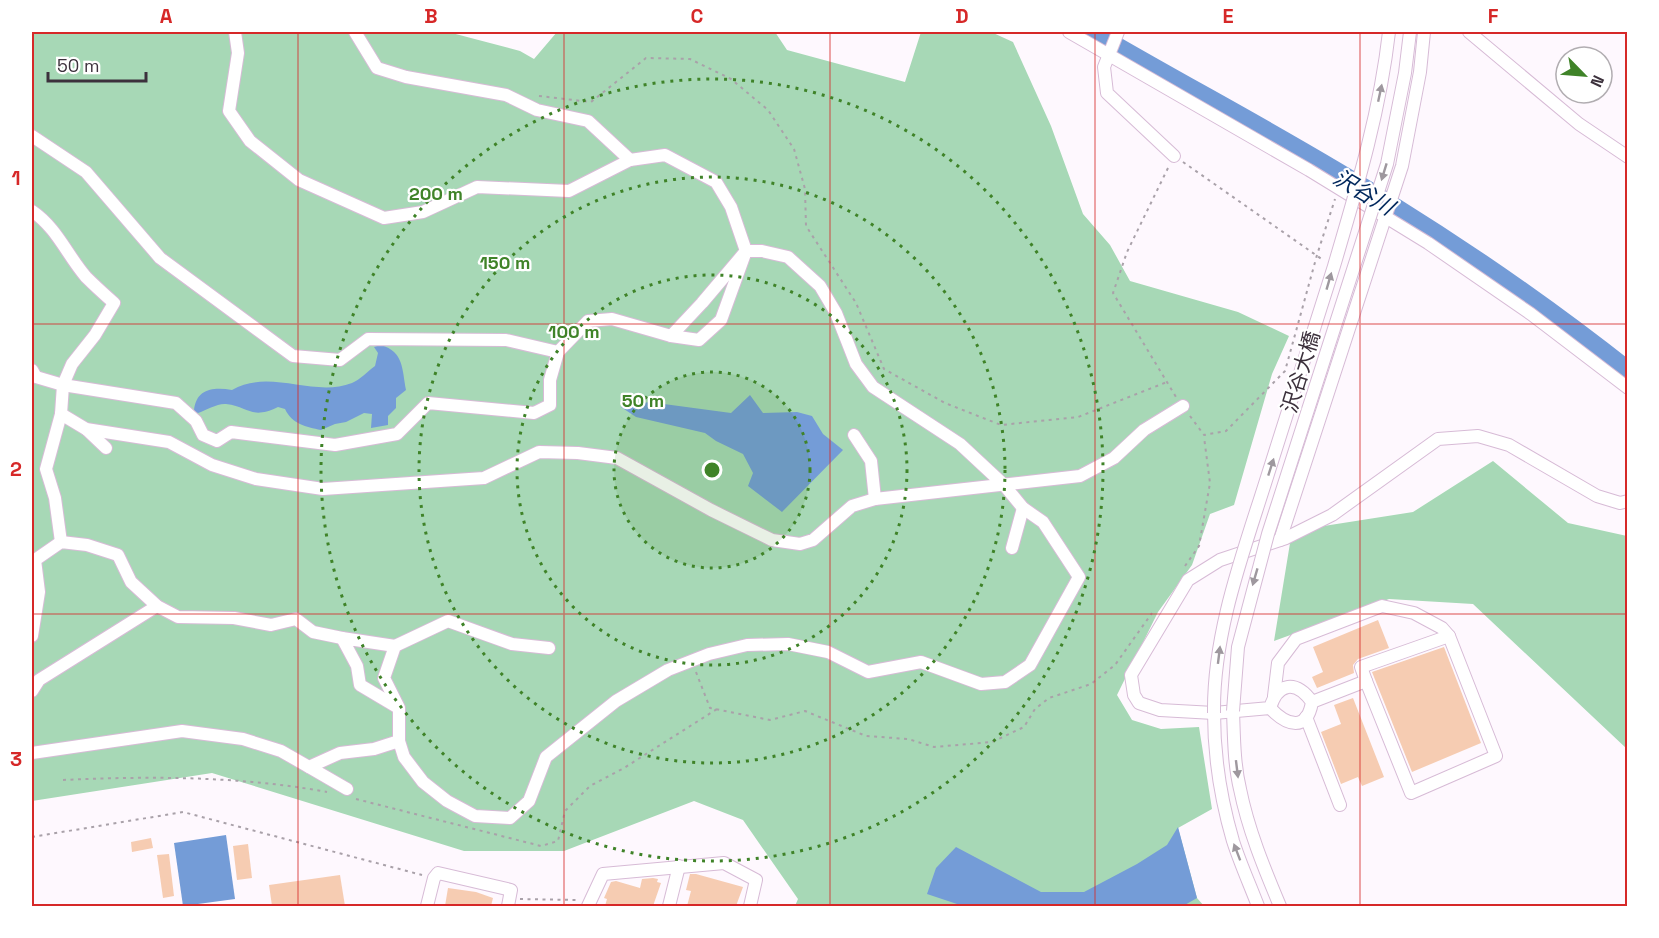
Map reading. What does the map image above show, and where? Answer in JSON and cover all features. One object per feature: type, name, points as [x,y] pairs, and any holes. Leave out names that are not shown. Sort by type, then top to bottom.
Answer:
[{"type":"street","points":[[32,370],[36,377],[63,385],[176,403],[196,421],[203,435],[217,441],[231,432],[335,445],[397,434],[428,403],[534,413],[550,405],[550,380],[558,352],[588,321],[612,319],[671,336],[699,340],[721,320],[746,251],[731,207],[716,182],[666,155],[630,160],[569,191],[477,187],[423,212],[384,218],[299,180],[250,141],[229,111],[238,53],[234,32]]},
{"type":"street","points":[[355,32],[377,68],[406,77],[506,95],[537,110],[588,121],[630,160]]},
{"type":"street","points":[[1069,32],[1386,216],[1531,314],[1628,388]]},
{"type":"street","points":[[1118,32],[1104,68],[1107,93],[1174,156]]},
{"type":"street","name":"沢谷大橋","points":[[1258,906],[1234,843],[1221,796],[1214,733],[1214,694],[1222,632],[1236,577],[1367,153],[1385,70],[1389,32]]},
{"type":"street","name":"沢谷大橋","points":[[1280,906],[1251,832],[1239,788],[1233,711],[1238,647],[1268,534],[1387,164],[1405,73],[1410,32]]},
{"type":"street","points":[[1280,540],[1402,166],[1420,72],[1424,32]]},
{"type":"street","points":[[1469,32],[1579,124],[1628,157]]},
{"type":"street","points":[[32,136],[86,172],[160,258],[292,356],[340,360],[368,339],[506,340],[558,352]]},
{"type":"street","points":[[32,211],[57,234],[85,276],[114,303],[95,335],[72,364],[63,385],[62,414],[46,469],[55,498],[61,542]]},
{"type":"street","points":[[395,646],[384,678],[399,708],[399,741],[404,757],[423,782],[447,801],[475,816],[510,818],[530,801],[546,757],[616,701],[668,670],[708,654],[747,645],[788,644],[828,652],[868,672],[921,662],[981,684],[1005,682],[1030,665],[1079,577],[1043,522],[1023,508],[1004,485],[960,444],[873,387],[856,364],[836,313],[820,286],[789,257],[762,251],[746,251],[671,336]]},
{"type":"street","points":[[86,429],[169,442],[223,469],[256,479],[323,489],[484,478],[539,452],[578,453],[617,458],[711,510],[772,540],[800,544],[813,540],[852,507],[875,499],[1080,476],[1114,458],[1144,430],[1182,406]]},
{"type":"street","points":[[62,414],[86,429],[106,448]]},
{"type":"street","points":[[854,435],[871,461],[875,499]]},
{"type":"street","points":[[1449,636],[1361,668],[1411,793],[1496,756],[1449,636],[1442,628],[1414,613],[1382,606],[1296,639],[1278,663],[1272,702],[1282,720],[1290,723],[1302,721],[1310,713],[1312,702],[1305,692],[1293,687],[1283,688],[1272,702],[1214,713],[1160,710],[1139,703],[1134,695],[1131,675],[1188,580],[1220,560],[1280,540],[1332,515],[1438,439],[1478,436],[1509,445],[1597,496],[1620,503],[1628,501]]},
{"type":"street","points":[[1012,548],[1023,508]]},
{"type":"street","points":[[32,636],[39,592],[35,560],[61,542],[87,545],[118,555],[131,582],[157,606],[178,617],[234,618],[271,625],[296,619],[313,632],[395,646],[448,621],[512,644],[549,648]]},
{"type":"street","points":[[32,691],[39,680],[157,606]]},
{"type":"street","points":[[342,638],[357,666],[360,685],[399,708]]},
{"type":"street","points":[[1312,702],[1366,681]]},
{"type":"street","points":[[1306,717],[1340,805]]},
{"type":"street","points":[[32,753],[182,731],[210,733],[243,739],[282,751],[309,767],[344,793]]},
{"type":"street","points":[[309,767],[340,753],[374,749],[399,741]]},
{"type":"street","points":[[589,903],[603,874],[724,864],[756,880],[750,906]]},
{"type":"street","points":[[669,906],[679,866]]},
{"type":"street","points":[[427,906],[434,878],[438,873],[511,890],[509,903]]},
{"type":"path","points":[[538,96],[591,102],[646,58],[690,59],[731,80],[768,110],[794,149],[805,189],[806,226],[856,303],[884,369],[945,403],[1001,424],[1078,417],[1167,382]]},
{"type":"path","points":[[1180,573],[1199,546],[1210,483],[1204,435],[1182,406],[1113,293],[1127,252],[1174,156],[1333,267]]},
{"type":"path","points":[[1204,435],[1226,431],[1285,371],[1338,188]]},
{"type":"path","points":[[692,661],[710,708],[771,720],[805,711],[866,736],[908,739],[934,747],[992,742],[1024,728],[1035,709],[1049,698],[1091,684],[1115,665],[1154,610]]},
{"type":"path","points":[[63,780],[140,777],[285,784],[344,793],[541,846],[558,841],[565,811],[590,786],[624,768],[717,709]]},
{"type":"path","points":[[32,837],[183,812],[434,878]]},
{"type":"path","points":[[509,903],[589,903]]},
{"type":"green space","points":[[32,32],[448,32],[520,51],[534,59],[557,32],[775,32],[787,50],[905,82],[921,32],[991,32],[1013,42],[1051,126],[1083,214],[1110,245],[1130,281],[1238,312],[1289,336],[1272,374],[1234,505],[1210,514],[1192,565],[1158,612],[1117,695],[1132,720],[1161,729],[1199,727],[1212,809],[1178,828],[1197,898],[1204,906],[795,906],[798,899],[743,820],[694,801],[564,851],[464,851],[212,773],[32,801]]},
{"type":"green space","points":[[1493,461],[1568,523],[1627,536],[1627,749],[1473,604],[1389,599],[1274,641],[1292,531],[1413,512]]},
{"type":"water","points":[[381,345],[394,352],[401,362],[406,390],[396,398],[396,408],[388,416],[388,425],[371,428],[372,414],[364,413],[321,430],[300,424],[291,418],[285,409],[278,407],[256,413],[223,404],[198,413],[194,411],[195,403],[202,393],[213,389],[232,390],[246,384],[261,382],[322,387],[337,387],[352,383],[375,366],[378,353],[374,347]]},
{"type":"water","points":[[750,395],[763,413],[797,412],[812,416],[823,434],[843,450],[782,512],[748,486],[753,473],[743,454],[705,433],[636,417],[621,407],[649,402],[731,413]]},
{"type":"water","points":[[1178,827],[1197,898],[1183,906],[963,906],[927,894],[936,868],[956,847],[1041,892],[1084,892],[1167,845]]},
{"type":"water","points":[[226,835],[235,899],[183,906],[174,843]]},
{"type":"building","points":[[1378,620],[1389,648],[1358,659],[1353,665],[1354,673],[1317,688],[1312,677],[1323,672],[1313,647]]},
{"type":"building","points":[[1444,647],[1481,743],[1412,772],[1372,672]]},
{"type":"building","points":[[1353,698],[1384,777],[1362,786],[1358,777],[1341,784],[1321,732],[1341,724],[1334,705]]},
{"type":"building","points":[[151,838],[153,848],[132,852],[131,842]]},
{"type":"building","points":[[248,844],[252,878],[237,880],[233,846]]},
{"type":"building","points":[[169,854],[174,896],[163,898],[157,855]]},
{"type":"building","points":[[690,874],[743,887],[736,906],[687,906],[691,891],[686,890]]},
{"type":"building","points":[[340,875],[345,906],[272,906],[269,885]]},
{"type":"building","points":[[642,879],[658,879],[657,882],[661,883],[653,906],[605,906],[607,899],[604,898],[611,882],[616,881],[640,888]]},
{"type":"building","points":[[448,888],[476,892],[493,898],[491,906],[445,906]]},
{"type":"waterway","name":"沢谷川","points":[[1087,32],[1315,161],[1421,226],[1540,308],[1628,374]]}]
